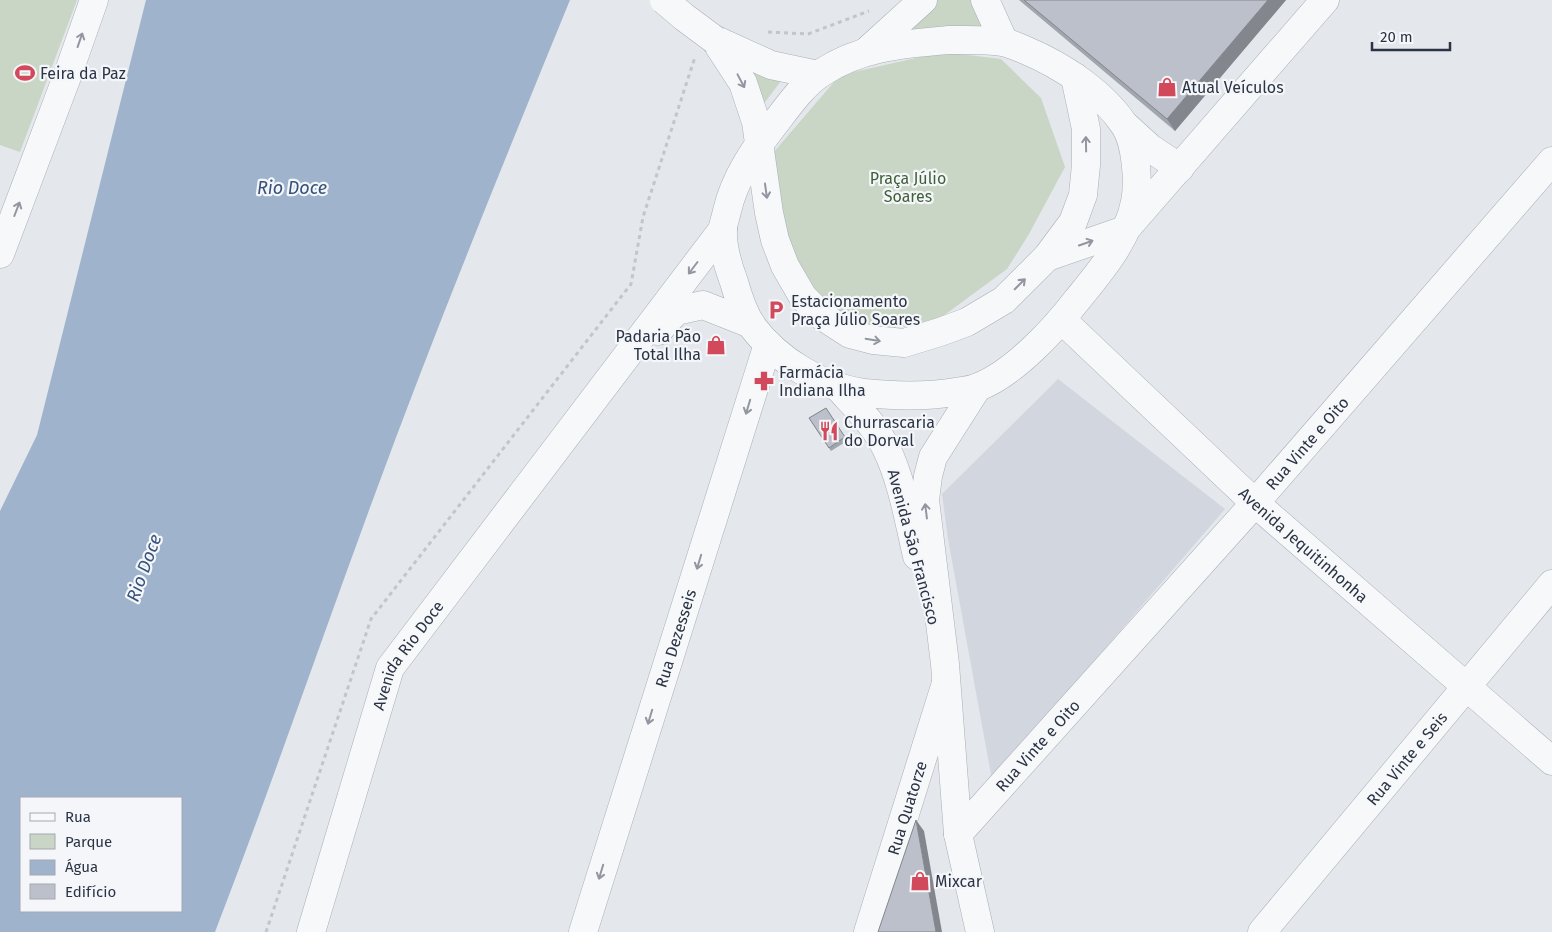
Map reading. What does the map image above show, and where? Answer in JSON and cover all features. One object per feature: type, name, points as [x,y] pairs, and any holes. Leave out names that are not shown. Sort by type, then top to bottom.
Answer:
[{"type":"street","points":[[0,254],[94,0]]},
{"type":"street","points":[[664,0],[711,37],[770,65],[818,74]]},
{"type":"street","points":[[868,50],[923,0]]},
{"type":"street","points":[[985,0],[1004,42]]},
{"type":"street","points":[[1180,168],[1150,148],[1127,128],[1102,99],[1075,77],[1044,58],[1004,42],[948,40],[868,50],[818,74],[796,96],[759,143],[743,168],[731,195],[723,230],[728,264],[759,334],[796,367],[838,387],[864,392],[928,396],[977,388],[1010,370],[1062,320],[1108,259],[1126,230],[1180,168],[1325,0]]},
{"type":"street","points":[[711,37],[743,82],[756,122],[769,213],[775,240],[785,266],[803,297],[822,316],[850,334],[873,340],[904,343],[967,322],[1004,300],[1047,256],[1073,222],[1084,195],[1086,129],[1075,77]]},
{"type":"street","points":[[1126,230],[1135,204],[1138,179],[1127,128]]},
{"type":"street","name":"Rua Vinte e Oito","points":[[958,834],[1255,503],[1552,161]]},
{"type":"street","name":"Avenida Rio Doce","points":[[311,932],[390,668],[723,230]]},
{"type":"street","points":[[1047,256],[1126,230]]},
{"type":"street","name":"Avenida Rio Doce","points":[[580,418],[676,311],[703,305],[759,334]]},
{"type":"street","name":"Avenida Jequitinhonha","points":[[1062,320],[1255,503],[1552,761]]},
{"type":"street","name":"Rua Dezesseis","points":[[583,932],[759,334]]},
{"type":"street","name":"Avenida São Francisco","points":[[838,387],[874,429],[886,448],[896,475],[946,674]]},
{"type":"street","name":"Avenida São Francisco","points":[[977,388],[933,457],[925,500],[946,674],[958,834],[980,932]]},
{"type":"street","name":"Rua Vinte e Seis","points":[[1262,932],[1465,686],[1552,584]]},
{"type":"street","name":"Rua Quatorze","points":[[868,932],[946,674]]},
{"type":"path","points":[[762,31],[808,34],[872,9]]},
{"type":"path","points":[[266,932],[371,619],[631,284],[643,216],[693,62],[711,37]]},
{"type":"shaded area","points":[[1058,379],[1225,509],[992,780],[948,539],[942,494]]},
{"type":"green space","name":"Feira da Paz","points":[[0,0],[77,0],[20,152],[0,145]]},
{"type":"green space","points":[[935,0],[978,0],[991,32],[892,38]]},
{"type":"green space","points":[[727,49],[787,73],[757,113]]},
{"type":"green space","name":"Praça Júlio Soares","points":[[943,52],[1001,59],[1041,98],[1065,167],[1029,234],[1007,269],[935,322],[873,331],[819,302],[788,250],[767,160],[840,75]]},
{"type":"water","name":"Rio Doce","points":[[146,0],[570,0],[470,246],[398,432],[215,932],[0,932],[0,511],[37,435]]},
{"type":"building","name":"Atual Veículos","points":[[1024,0],[1268,0],[1167,119]]},
{"type":"building","name":"Churrascaria do Dorval","points":[[826,408],[845,437],[829,448],[809,418]]},
{"type":"building","name":"Mixcar","points":[[916,820],[936,932],[878,932]]},
{"type":"place","name":"Feira da Paz","points":[[25,73]]},
{"type":"place","name":"Atual Veículos","points":[[1167,87]]},
{"type":"place","name":"Estacionamento Praça Júlio Soares","points":[[776,310]]},
{"type":"place","name":"Padaria Pão Total Ilha","points":[[716,345]]},
{"type":"place","name":"Farmácia Indiana Ilha","points":[[764,381]]},
{"type":"place","name":"Churrascaria do Dorval","points":[[829,431]]},
{"type":"place","name":"Mixcar","points":[[920,881]]}]
